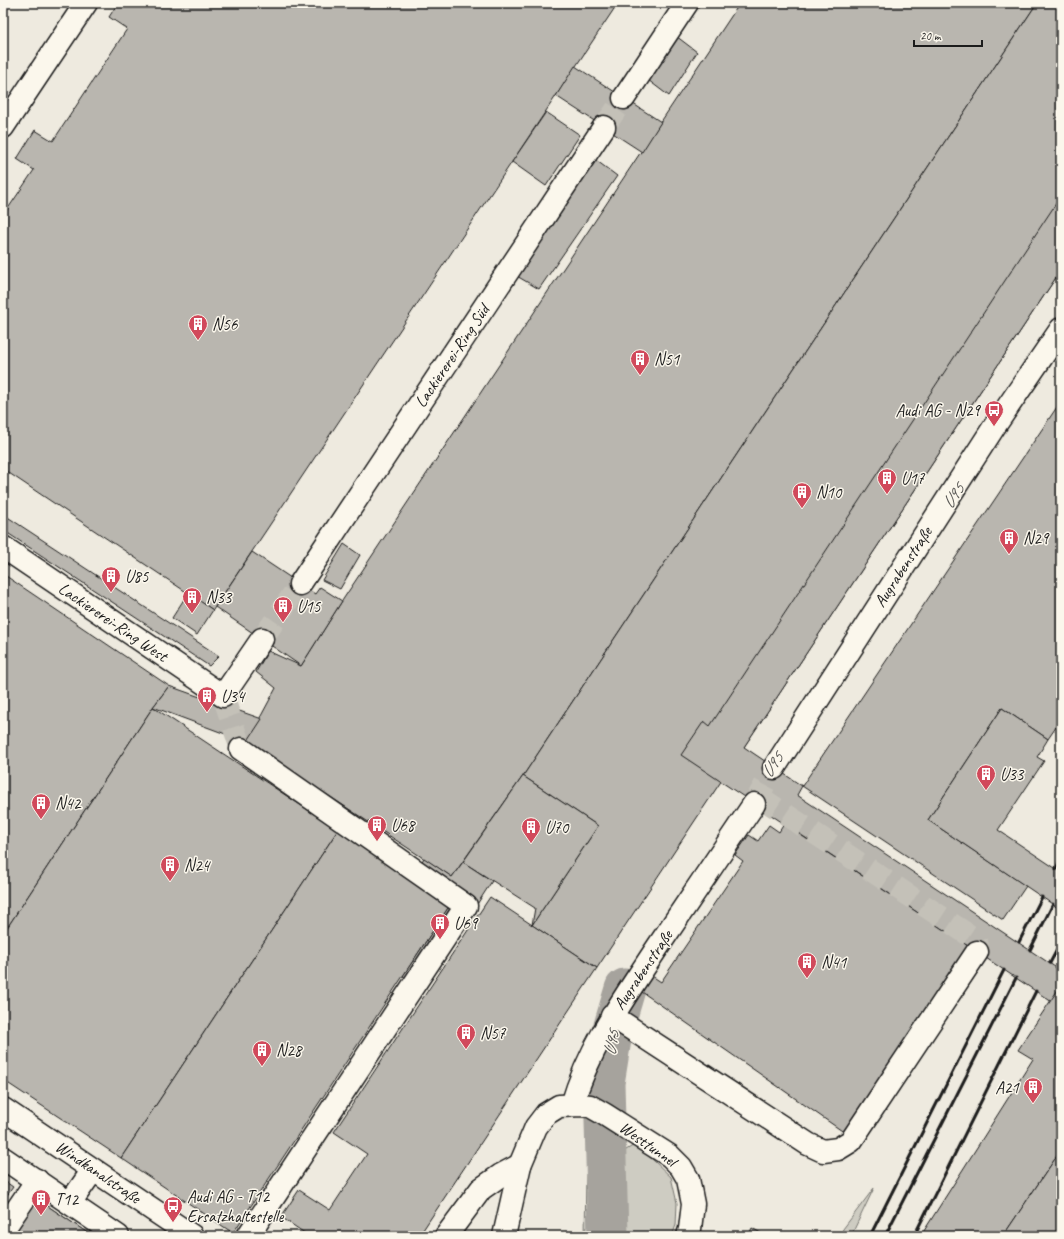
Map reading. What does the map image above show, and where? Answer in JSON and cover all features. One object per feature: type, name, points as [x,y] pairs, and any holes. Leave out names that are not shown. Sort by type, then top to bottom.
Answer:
[{"type":"lane","points":[[3,127],[86,3]]},
{"type":"lane","points":[[624,98],[687,3]]},
{"type":"lane","name":"Lackiererei-Ring Süd","points":[[300,584],[604,127]]},
{"type":"lane","name":"Augrabenstraße","points":[[774,768],[994,427],[1061,329]]},
{"type":"lane","name":"Lackiererei-Ring West","points":[[3,547],[223,696],[262,639]]},
{"type":"lane","points":[[241,749],[466,906],[248,1236]]},
{"type":"lane","name":"Augrabenstraße","points":[[572,1105],[578,1083],[612,1016],[754,804]]},
{"type":"lane","points":[[612,1016],[808,1144],[823,1151],[838,1149],[851,1141],[977,952]]},
{"type":"lane","points":[[504,1236],[520,1165],[536,1127],[546,1114],[559,1106],[572,1105]]},
{"type":"lane","name":"Westtunnel","points":[[572,1105],[590,1106],[670,1156],[681,1167],[688,1179],[693,1204],[688,1236]]},
{"type":"lane","name":"Windkanalstraße","points":[[3,1109],[192,1236]]},
{"type":"lane","points":[[3,1158],[118,1236]]},
{"type":"lane","points":[[446,1236],[482,1189],[501,1175],[520,1165]]},
{"type":"lane","points":[[70,1203],[93,1170]]},
{"type":"lane","points":[[3,1230],[37,1180]]},
{"type":"shaded area","points":[[636,1144],[671,1177],[677,1203],[676,1225],[672,1236],[585,1236],[586,1174]]},
{"type":"shaded area","points":[[874,1188],[851,1236],[840,1236],[843,1229]]},
{"type":"building","name":"N56","points":[[118,3],[618,3],[213,610],[3,469],[3,212],[5,213],[34,170],[17,159],[35,130],[53,141],[127,29],[109,17]]},
{"type":"building","name":"N51","points":[[740,3],[1037,3],[523,776],[452,877],[247,742],[276,688],[256,672],[268,651],[301,666],[342,601]]},
{"type":"building","name":"N10","points":[[1037,3],[1061,3],[1061,270],[597,968],[532,925],[598,826],[523,776]]},
{"type":"building","points":[[676,36],[697,52],[669,96],[648,80]]},
{"type":"building","points":[[575,66],[661,122],[642,152],[556,96]]},
{"type":"building","points":[[546,112],[580,135],[546,186],[512,162]]},
{"type":"building","points":[[593,158],[617,176],[539,289],[515,275]]},
{"type":"building","name":"U17","points":[[1061,196],[1061,270],[744,747],[802,786],[797,795],[1061,971],[1061,1008],[681,755],[704,721],[710,726]]},
{"type":"building","name":"N29","points":[[1061,401],[1061,720],[1048,739],[1002,708],[928,820],[1026,886],[1003,920],[802,786]]},
{"type":"building","name":"U85","points":[[3,514],[219,656],[209,666],[3,530]]},
{"type":"building","points":[[344,544],[360,555],[340,589],[322,580]]},
{"type":"building","name":"U15","points":[[252,552],[315,594],[320,587],[342,601],[301,666],[215,607]]},
{"type":"building","name":"N42","points":[[3,574],[169,686],[153,707],[3,934]]},
{"type":"building","name":"N33","points":[[188,593],[213,610],[197,635],[172,618]]},
{"type":"building","name":"U34","points":[[169,686],[262,719],[247,742],[153,707]]},
{"type":"building","name":"N24","points":[[153,707],[338,830],[121,1158],[3,1080],[3,934]]},
{"type":"building","name":"U33","points":[[1002,708],[1048,739],[1037,757],[1044,761],[998,830],[1061,872],[1061,910],[928,820]]},
{"type":"building","name":"U70","points":[[523,776],[598,826],[532,925],[535,908],[463,862]]},
{"type":"building","name":"N41","points":[[784,824],[971,948],[845,1133],[642,992],[652,976],[661,982],[743,861],[735,855],[749,835],[758,841],[769,825],[779,832]]},
{"type":"building","name":"N28","points":[[338,830],[450,905],[233,1233],[121,1158]]},
{"type":"building","name":"U69","points":[[424,858],[452,877],[463,862],[492,881],[422,990],[403,976],[450,905],[411,879]]},
{"type":"building","name":"N57","points":[[490,897],[597,968],[419,1236],[309,1236],[281,1217],[299,1190],[330,1210],[367,1154],[334,1132]]},
{"type":"building","name":"A21","points":[[1061,985],[1061,1150],[1003,1236],[925,1236],[922,1234],[1033,1059],[1018,1050]]},
{"type":"building","points":[[1061,1150],[1061,1236],[1003,1236]]},
{"type":"building","points":[[3,1180],[13,1187],[3,1201]]},
{"type":"building","name":"T12","points":[[33,1196],[92,1236],[5,1236]]},
{"type":"building","name":"T12","points":[[33,1196],[92,1236],[5,1236]]},
{"type":"building","points":[[752,1228],[766,1236],[748,1236]]},
{"type":"waterway","name":"U95","points":[[608,1236],[604,1083],[612,1033],[625,989]]},
{"type":"waterway","name":"U95","points":[[606,1148],[610,1236]]},
{"type":"tunnel","points":[[604,127],[624,98]]},
{"type":"tunnel","points":[[262,639],[300,584]]},
{"type":"tunnel","points":[[223,696],[241,749]]},
{"type":"tunnel","points":[[754,804],[774,768]]},
{"type":"tunnel","points":[[758,796],[975,939],[978,946],[977,952]]},
{"type":"railway","points":[[1056,869],[1061,858]]},
{"type":"railway","points":[[1019,942],[1042,897]]},
{"type":"railway","points":[[1030,950],[1053,904]]},
{"type":"railway","points":[[1050,963],[1061,942]]},
{"type":"railway","points":[[870,1236],[1004,970]]},
{"type":"railway","points":[[885,1236],[1016,978]]},
{"type":"railway","points":[[914,1236],[1036,991]]},
{"type":"place","name":"N56","points":[[198,341]]},
{"type":"place","name":"N51","points":[[640,376]]},
{"type":"place","name":"Audi AG - N29","points":[[994,427]]},
{"type":"place","name":"U17","points":[[887,495]]},
{"type":"place","name":"N10","points":[[802,509]]},
{"type":"place","name":"N29","points":[[1009,555]]},
{"type":"place","name":"U85","points":[[111,593]]},
{"type":"place","name":"N33","points":[[192,614]]},
{"type":"place","name":"U15","points":[[283,623]]},
{"type":"place","name":"U34","points":[[207,713]]},
{"type":"place","name":"U33","points":[[986,791]]},
{"type":"place","name":"N42","points":[[41,820]]},
{"type":"place","name":"U68","points":[[377,842]]},
{"type":"place","name":"U70","points":[[531,844]]},
{"type":"place","name":"N24","points":[[170,882]]},
{"type":"place","name":"U69","points":[[440,940]]},
{"type":"place","name":"N41","points":[[807,979]]},
{"type":"place","name":"N57","points":[[466,1050]]},
{"type":"place","name":"N28","points":[[262,1067]]},
{"type":"place","name":"A21","points":[[1033,1104]]},
{"type":"place","name":"T12","points":[[41,1216]]},
{"type":"place","name":"Audi AG - T12 Ersatzhaltestelle","points":[[173,1223]]}]
